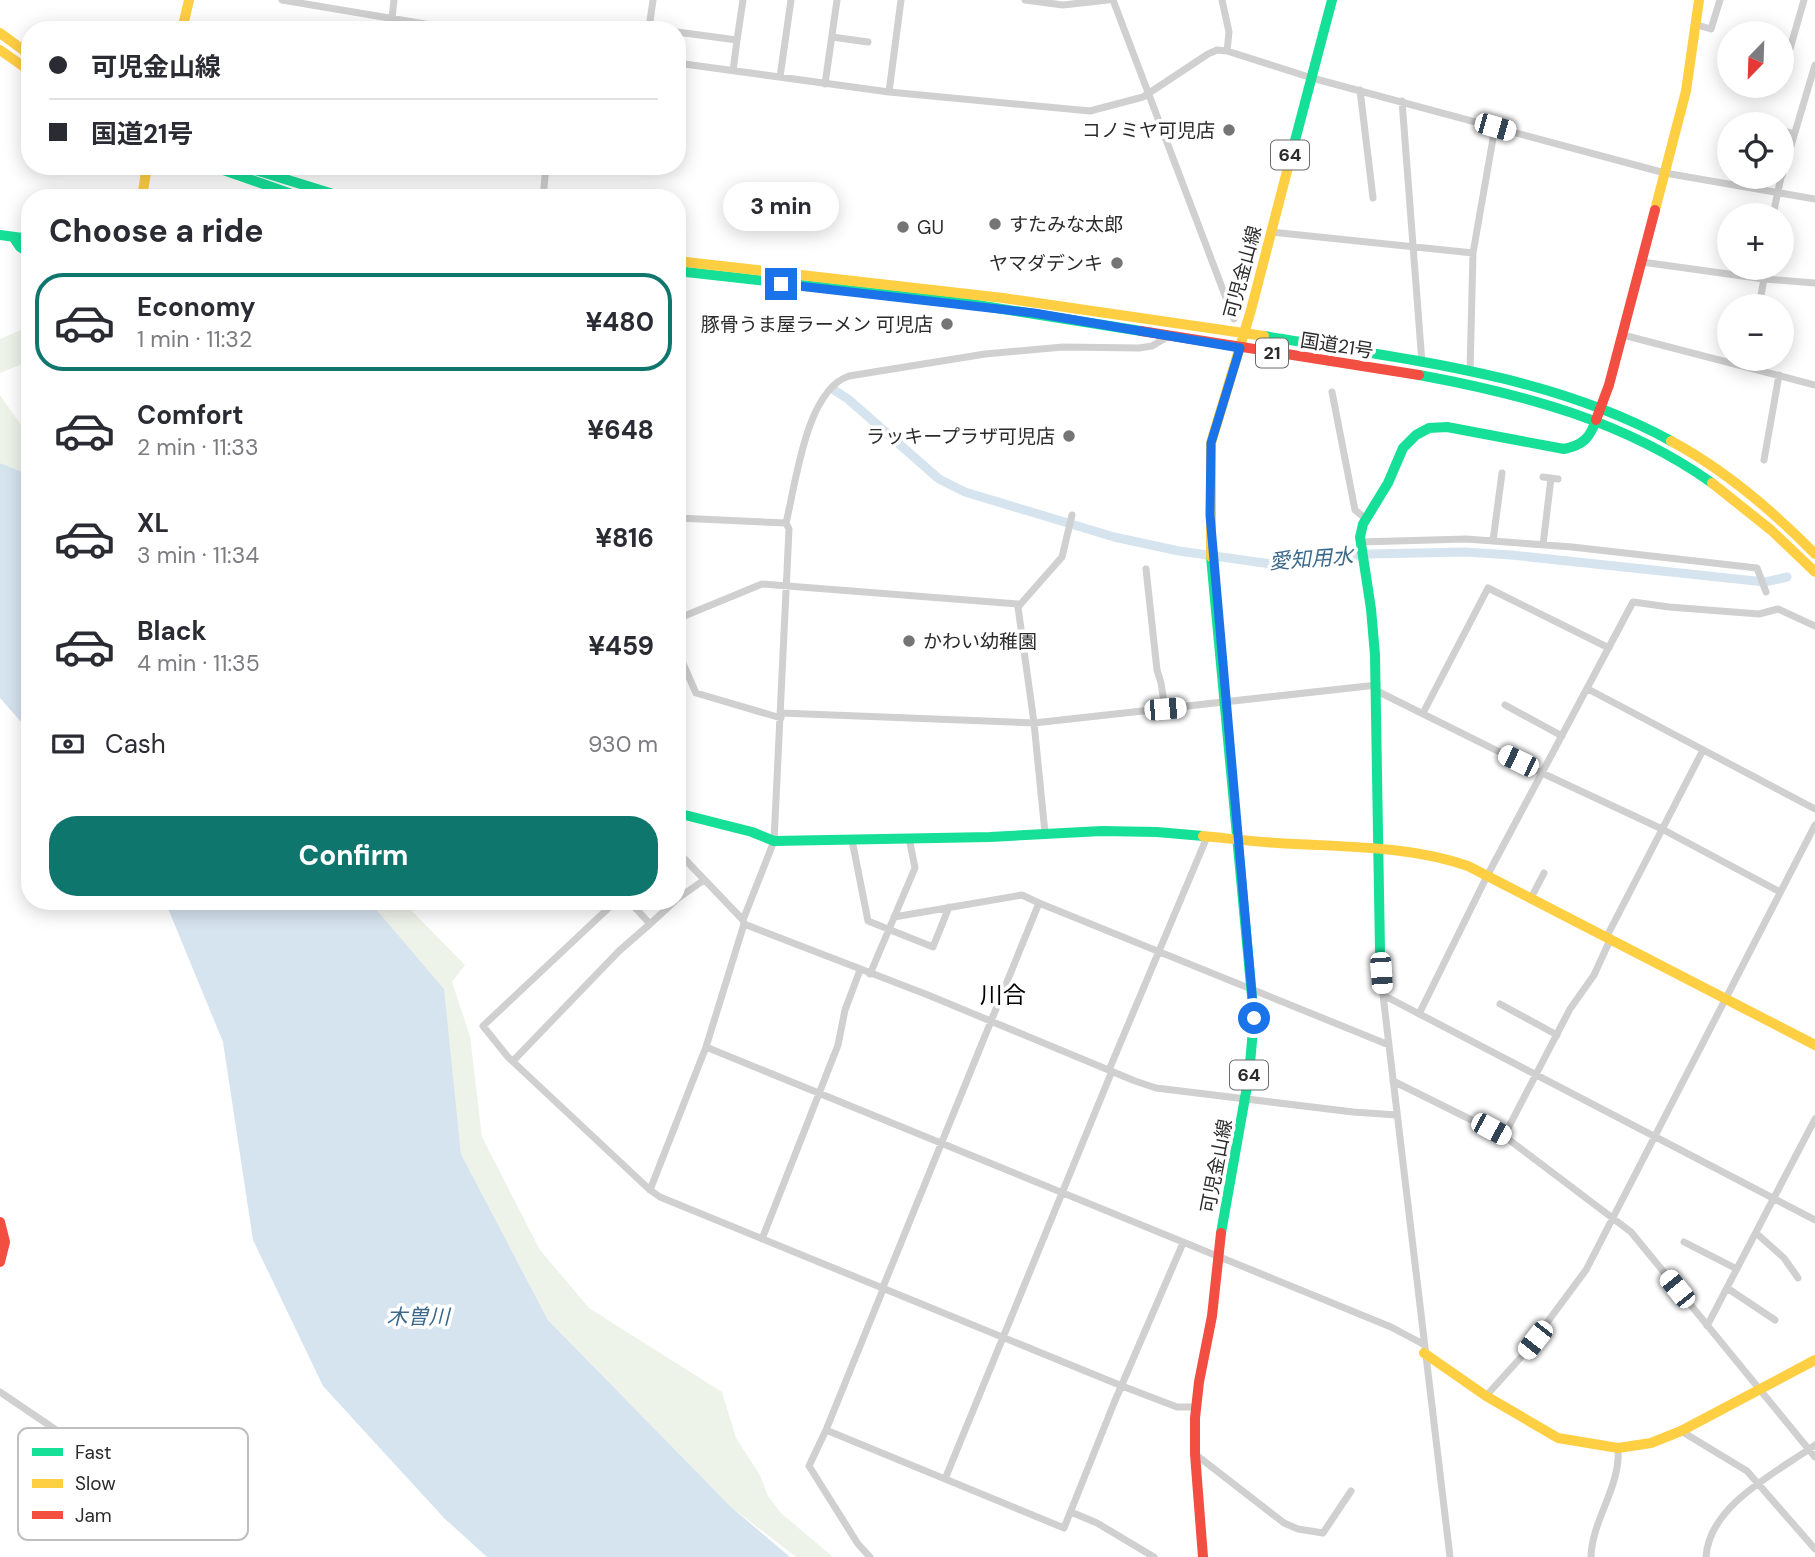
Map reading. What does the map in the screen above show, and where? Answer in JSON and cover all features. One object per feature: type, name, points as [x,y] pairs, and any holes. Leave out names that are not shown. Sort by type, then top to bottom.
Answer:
[{"type":"main road","points":[[184,21],[189,0]]},
{"type":"main road","name":"可児金山線","points":[[1203,1557],[1195,1454],[1196,1407],[1212,1316],[1217,1257],[1253,1046],[1252,989],[1210,542],[1211,443],[1240,348],[1332,0]]},
{"type":"main road","points":[[1380,951],[1377,688],[1371,608],[1360,544],[1361,528],[1388,483],[1403,448],[1416,435],[1429,428],[1447,427],[1564,449],[1586,442],[1602,408],[1623,335],[1686,91],[1699,0]]},
{"type":"main road","points":[[0,33],[21,48]]},
{"type":"main road","points":[[0,50],[21,65]]},
{"type":"main road","points":[[238,175],[277,189]]},
{"type":"main road","points":[[272,175],[317,189]]},
{"type":"main road","points":[[0,235],[21,238]]},
{"type":"main road","points":[[14,238],[21,248]]},
{"type":"main road","name":"国道21号","points":[[686,262],[968,293],[1244,332],[1470,372],[1581,400],[1655,431],[1698,456],[1754,495],[1815,554]]},
{"type":"main road","name":"国道21号","points":[[686,272],[968,304],[1399,372],[1499,392],[1597,422],[1649,444],[1698,474],[1774,531],[1815,572]]},
{"type":"main road","points":[[686,815],[752,832],[774,841],[990,837],[1102,831],[1379,848],[1455,860],[1815,1045]]},
{"type":"main road","points":[[0,1222],[4,1228],[5,1244],[0,1262]]},
{"type":"main road","points":[[1423,1348],[1486,1395],[1558,1438],[1618,1448],[1651,1443],[1681,1431],[1815,1360]]},
{"type":"street","points":[[282,0],[409,21]]},
{"type":"street","points":[[392,18],[394,0]]},
{"type":"street","points":[[650,21],[653,0]]},
{"type":"street","points":[[733,71],[743,0]]},
{"type":"street","points":[[780,77],[791,0]]},
{"type":"street","points":[[825,83],[837,0]]},
{"type":"street","points":[[889,92],[901,0]]},
{"type":"street","points":[[1025,0],[1063,5],[1111,0],[1234,318]]},
{"type":"street","points":[[1222,0],[1229,32],[1227,51]]},
{"type":"street","points":[[1697,25],[1711,29],[1720,0]]},
{"type":"street","points":[[1794,35],[1804,0]]},
{"type":"street","points":[[686,33],[737,40]]},
{"type":"street","points":[[832,37],[868,42]]},
{"type":"street","points":[[686,63],[889,92],[1090,111],[1149,93],[1208,54],[1217,50],[1227,51],[1312,78],[1665,173],[1815,199]]},
{"type":"street","points":[[1794,134],[1815,65]]},
{"type":"street","points":[[1360,90],[1373,198]]},
{"type":"street","points":[[1402,101],[1422,363]]},
{"type":"street","points":[[1470,372],[1474,253],[1495,127]]},
{"type":"street","points":[[1775,203],[1777,189]]},
{"type":"street","points":[[1271,232],[1474,253]]},
{"type":"street","points":[[1642,262],[1717,272]]},
{"type":"street","points":[[1774,280],[1815,284]]},
{"type":"street","points":[[650,1190],[706,1047],[744,922],[774,841],[789,529],[786,523],[811,419],[830,387],[838,380],[985,354],[1063,347],[1139,348],[1152,346],[1169,335]]},
{"type":"street","points":[[1623,335],[1717,356]]},
{"type":"street","points":[[1769,371],[1815,385]]},
{"type":"street","points":[[1764,460],[1779,375]]},
{"type":"street","points":[[1332,392],[1355,510],[1366,519]]},
{"type":"street","points":[[1493,541],[1502,473]]},
{"type":"street","points":[[1542,545],[1550,478]]},
{"type":"street","points":[[1018,607],[1062,557],[1072,515]]},
{"type":"street","points":[[686,519],[786,523]]},
{"type":"street","points":[[1360,544],[1466,539],[1757,568],[1765,590]]},
{"type":"street","points":[[1146,569],[1157,670],[1165,709]]},
{"type":"street","points":[[686,616],[762,584],[785,588],[1017,604],[1034,723],[1045,833]]},
{"type":"street","points":[[1423,713],[1488,588],[1609,648]]},
{"type":"street","points":[[1419,1014],[1488,876],[1633,602],[1759,614],[1778,609],[1815,626]]},
{"type":"street","points":[[686,670],[696,693],[781,715],[1034,723],[1377,688],[1542,773],[1662,829],[1780,892]]},
{"type":"street","points":[[1588,690],[1815,809]]},
{"type":"street","points":[[1505,705],[1562,736]]},
{"type":"street","points":[[1504,1136],[1570,1009],[1594,975],[1608,939],[1702,751]]},
{"type":"street","points":[[1486,1395],[1523,1355],[1586,1270],[1815,825]]},
{"type":"street","points":[[945,1479],[1207,837]]},
{"type":"street","points":[[870,974],[915,868],[909,838]]},
{"type":"street","points":[[852,840],[869,921],[933,947],[949,907]]},
{"type":"street","points":[[686,861],[744,922],[1156,1088],[1397,1115]]},
{"type":"street","points":[[1531,898],[1544,873]]},
{"type":"street","points":[[686,893],[704,880]]},
{"type":"street","points":[[894,917],[1022,895],[1389,1045]]},
{"type":"street","points":[[870,1557],[858,1544],[809,1466],[826,1430],[1039,903]]},
{"type":"street","points":[[606,910],[484,1026],[513,1061],[650,1190],[660,1197],[1122,1386],[1177,1407],[1196,1407]]},
{"type":"street","points":[[637,910],[650,924]]},
{"type":"street","points":[[513,1061],[610,960],[665,910]]},
{"type":"street","points":[[1380,951],[1423,1348],[1450,1557]]},
{"type":"street","points":[[762,1239],[838,1045],[845,1010],[860,970]]},
{"type":"street","points":[[1383,995],[1815,1220]]},
{"type":"street","points":[[1500,1004],[1557,1035]]},
{"type":"street","points":[[706,1047],[1391,1327],[1423,1348]]},
{"type":"street","points":[[1393,1081],[1504,1136],[1631,1232],[1707,1326],[1812,1448],[1815,1457]]},
{"type":"street","points":[[1707,1326],[1815,1119]]},
{"type":"street","points":[[1756,1233],[1784,1258],[1798,1278]]},
{"type":"street","points":[[1684,1242],[1737,1269]]},
{"type":"street","points":[[826,1430],[1064,1528],[1183,1243]]},
{"type":"street","points":[[1727,1288],[1775,1320]]},
{"type":"street","points":[[0,1392],[53,1428]]},
{"type":"street","points":[[1681,1431],[1747,1471],[1815,1549]]},
{"type":"street","points":[[1591,1557],[1598,1522],[1611,1495],[1619,1457],[1618,1448]]},
{"type":"street","points":[[1706,1557],[1710,1535],[1718,1520],[1733,1503],[1812,1448]]},
{"type":"street","points":[[1195,1454],[1284,1523],[1298,1529],[1322,1533],[1351,1491]]},
{"type":"street","points":[[1071,1512],[1097,1523],[1154,1557]]},
{"type":"shaded area","points":[[21,330],[21,365],[0,373],[0,339]]},
{"type":"shaded area","points":[[0,395],[21,425],[21,471],[0,463]]},
{"type":"shaded area","points":[[377,910],[411,910],[465,965],[452,982],[470,1036],[482,1137],[540,1250],[589,1308],[722,1392],[736,1438],[760,1475],[768,1496],[781,1513],[833,1557],[796,1557],[731,1507],[548,1320],[461,1154],[443,989]]},
{"type":"water","points":[[0,463],[21,471],[21,722],[0,698]]},
{"type":"water","name":"木曽川","points":[[169,910],[377,910],[444,989],[461,1154],[548,1320],[731,1507],[790,1557],[487,1557],[444,1518],[323,1386],[253,1240],[223,1042]]},
{"type":"waterway","name":"愛知用水","points":[[834,390],[848,399],[939,479],[965,492],[1114,537],[1179,551],[1271,564],[1370,554],[1465,552],[1765,582],[1787,577]]},
{"type":"traffic: fast","points":[[1292,152],[1332,0]]},
{"type":"traffic: fast","points":[[238,175],[277,189]]},
{"type":"traffic: fast","points":[[272,175],[317,189]]},
{"type":"traffic: fast","points":[[0,235],[21,238]]},
{"type":"traffic: fast","points":[[14,238],[21,248]]},
{"type":"traffic: fast","points":[[686,272],[971,304],[1141,331]]},
{"type":"traffic: fast","points":[[1264,336],[1421,361],[1524,384],[1624,418],[1671,441]]},
{"type":"traffic: fast","points":[[1419,375],[1496,391],[1572,413],[1644,443],[1679,461],[1712,483]]},
{"type":"traffic: fast","points":[[1380,951],[1375,655],[1360,537],[1363,524],[1388,483],[1403,448],[1416,435],[1429,428],[1447,427],[1564,449],[1585,440],[1596,420]]},
{"type":"traffic: fast","points":[[1211,557],[1254,1018],[1249,1075],[1221,1233]]},
{"type":"traffic: fast","points":[[686,815],[752,832],[774,841],[990,837],[1102,831],[1203,836]]},
{"type":"traffic: slow","points":[[184,21],[189,0]]},
{"type":"traffic: slow","points":[[1655,210],[1686,91],[1699,0]]},
{"type":"traffic: slow","points":[[0,33],[21,48]]},
{"type":"traffic: slow","points":[[0,50],[21,65]]},
{"type":"traffic: slow","points":[[1211,557],[1211,443],[1251,310],[1292,152]]},
{"type":"traffic: slow","points":[[143,189],[146,175]]},
{"type":"traffic: slow","points":[[686,262],[1003,298],[1264,336]]},
{"type":"traffic: slow","points":[[1671,441],[1747,492],[1815,554]]},
{"type":"traffic: slow","points":[[1712,483],[1771,530],[1815,572]]},
{"type":"traffic: slow","points":[[1203,836],[1383,849],[1426,855],[1468,866],[1815,1045]]},
{"type":"traffic: slow","points":[[1424,1353],[1486,1396],[1558,1438],[1618,1448],[1651,1443],[1681,1431],[1815,1360]]},
{"type":"traffic: jam","points":[[1596,420],[1609,385],[1655,210]]},
{"type":"traffic: jam","points":[[1141,331],[1419,375]]},
{"type":"traffic: jam","points":[[0,1222],[5,1242],[0,1262]]},
{"type":"traffic: jam","points":[[1203,1557],[1195,1418],[1212,1316],[1221,1233]]},
{"type":"place","name":"コノミヤ可児店","points":[[1229,130]]},
{"type":"place","name":"すたみな太郎","points":[[995,224]]},
{"type":"place","name":"GU","points":[[903,227]]},
{"type":"place","name":"ヤマダデンキ","points":[[1117,263]]},
{"type":"place","name":"豚骨うま屋ラーメン 可児店","points":[[947,324]]},
{"type":"place","name":"ラッキープラザ可児店","points":[[1069,436]]},
{"type":"place","name":"かわい幼稚園","points":[[909,641]]},
{"type":"district","name":"川合","points":[[1003,995]]},
{"type":"route","points":[[781,284],[1034,313],[1240,348],[1211,443],[1210,542],[1254,1018]]}]
